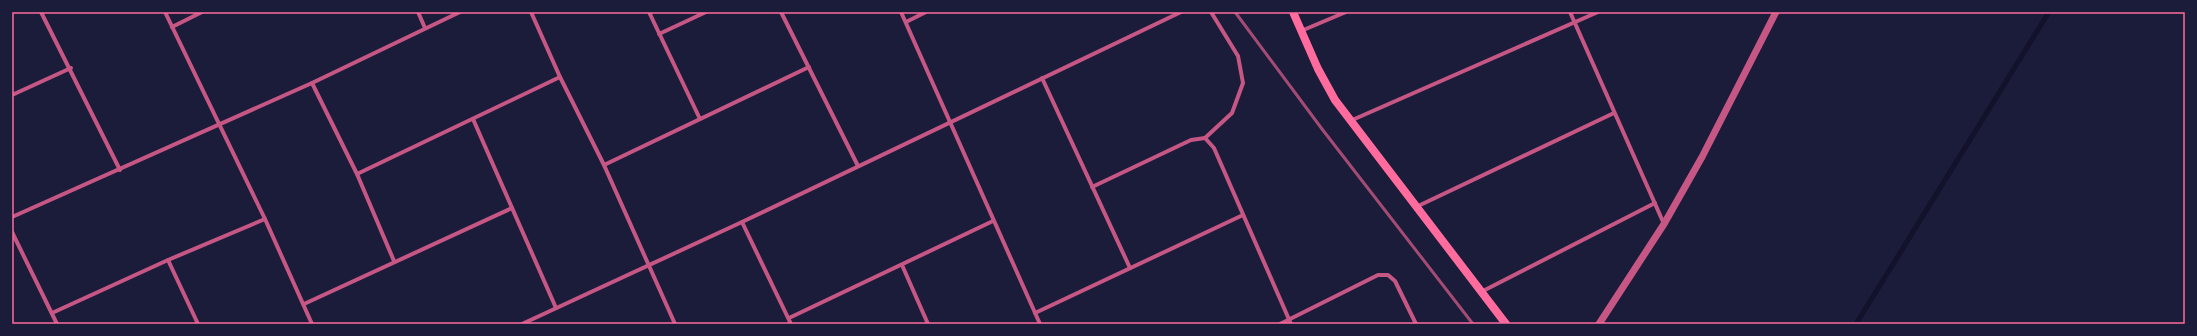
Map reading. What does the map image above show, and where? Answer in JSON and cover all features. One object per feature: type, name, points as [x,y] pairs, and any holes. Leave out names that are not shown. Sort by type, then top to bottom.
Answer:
[{"type":"main road","points":[[1293,12],[1318,69],[1350,121],[1506,324]]},
{"type":"street","points":[[41,12],[71,68],[120,170]]},
{"type":"street","points":[[165,12],[265,218],[312,324]]},
{"type":"street","points":[[172,27],[202,12]]},
{"type":"street","points":[[418,12],[425,28]]},
{"type":"street","points":[[12,217],[120,170],[460,12]]},
{"type":"street","points":[[531,12],[560,77],[604,165],[675,324]]},
{"type":"street","points":[[649,12],[700,119]]},
{"type":"street","points":[[659,34],[706,12]]},
{"type":"street","points":[[781,12],[858,166]]},
{"type":"street","points":[[901,12],[949,123],[1040,324]]},
{"type":"street","points":[[906,22],[926,12]]},
{"type":"street","points":[[522,324],[742,222],[1181,12]]},
{"type":"street","points":[[1092,187],[1191,140],[1205,138],[1232,113],[1243,83],[1238,56],[1211,12]]},
{"type":"street","points":[[1301,31],[1346,12]]},
{"type":"street","points":[[1570,12],[1664,224]]},
{"type":"street","points":[[1350,121],[1598,12]]},
{"type":"street","points":[[1599,324],[1664,224],[1706,150],[1776,12]]},
{"type":"street","points":[[604,165],[809,67]]},
{"type":"street","points":[[12,95],[71,68]]},
{"type":"street","points":[[356,174],[560,77]]},
{"type":"street","points":[[1042,78],[1130,268]]},
{"type":"street","points":[[312,82],[356,174],[394,261]]},
{"type":"street","points":[[1416,207],[1614,113]]},
{"type":"street","points":[[473,119],[556,308]]},
{"type":"street","points":[[1205,138],[1214,148],[1290,322]]},
{"type":"street","points":[[1481,292],[1655,203]]},
{"type":"street","points":[[304,304],[394,261],[512,208]]},
{"type":"street","points":[[1035,313],[1243,215]]},
{"type":"street","points":[[52,313],[265,218]]},
{"type":"street","points":[[789,318],[993,221]]},
{"type":"street","points":[[742,222],[792,324]]},
{"type":"street","points":[[12,232],[57,324]]},
{"type":"street","points":[[168,260],[198,324]]},
{"type":"street","points":[[902,265],[928,324]]},
{"type":"street","points":[[1280,324],[1290,322],[1378,275],[1388,274],[1395,281],[1416,324]]},
{"type":"waterway","points":[[1856,324],[2049,12]]},
{"type":"railway","points":[[1235,12],[1322,129],[1473,324]]}]
